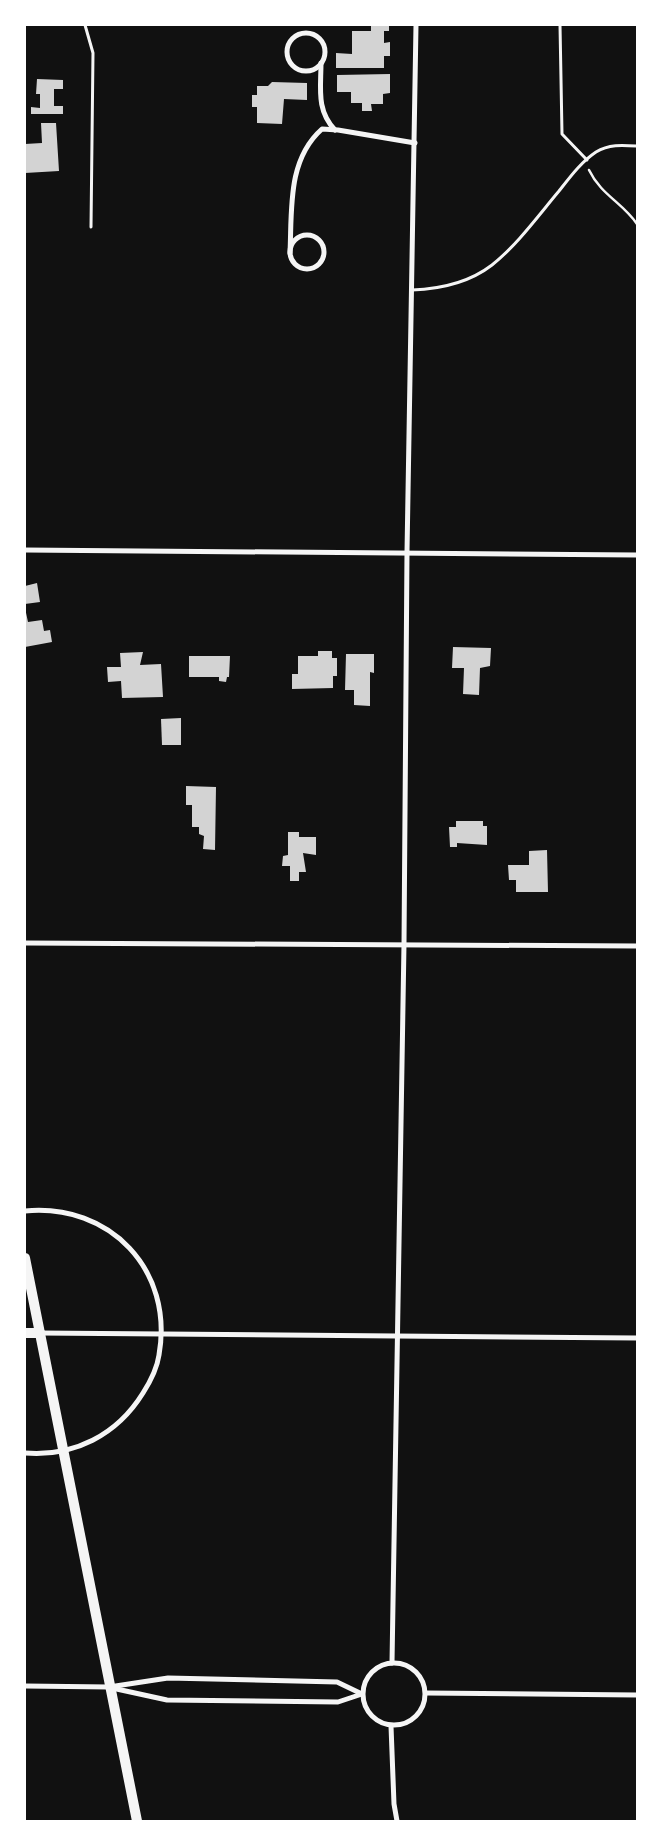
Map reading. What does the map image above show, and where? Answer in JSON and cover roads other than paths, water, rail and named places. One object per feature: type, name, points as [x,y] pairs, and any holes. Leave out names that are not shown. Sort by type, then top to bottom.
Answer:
[{"type":"main road","points":[[25,1258],[137,1821]]},
{"type":"main road","points":[[25,1333],[40,1333]]},
{"type":"street","points":[[392,1663],[416,25]]},
{"type":"street","points":[[321,62],[317,67],[306,70],[294,66],[287,56],[289,43],[298,34],[305,33],[316,36],[323,45],[324,51],[321,62],[322,109],[325,119],[334,130]]},
{"type":"street","points":[[290,253],[293,243],[307,235],[317,238],[324,252],[320,263],[311,269],[294,264],[290,253],[292,197],[296,175],[303,153],[312,138],[322,129],[415,143]]},
{"type":"street","points":[[25,550],[637,554]]},
{"type":"street","points":[[25,943],[637,946]]},
{"type":"street","points":[[25,1211],[43,1209],[70,1212],[96,1222],[119,1238],[137,1256],[151,1281],[159,1307],[161,1334],[159,1358],[152,1378],[133,1409],[120,1423],[85,1446],[39,1454],[25,1453]]},
{"type":"street","points":[[40,1333],[637,1338]]},
{"type":"street","points":[[392,1663],[402,1664],[418,1674],[426,1693],[422,1708],[412,1721],[402,1725],[391,1726],[380,1723],[372,1717],[366,1708],[362,1694],[367,1678],[374,1670],[392,1663]]},
{"type":"street","points":[[25,1686],[109,1687],[168,1678],[337,1682],[362,1694]]},
{"type":"street","points":[[109,1687],[167,1700],[338,1702],[362,1694]]},
{"type":"street","points":[[426,1693],[637,1695]]},
{"type":"street","points":[[391,1726],[392,1781],[397,1821]]},
{"type":"lane","points":[[85,25],[94,53],[91,227]]},
{"type":"lane","points":[[560,25],[562,134],[587,160]]},
{"type":"lane","points":[[412,290],[448,286],[468,278],[491,265],[537,217],[587,160],[597,152],[616,144],[637,146]]}]
